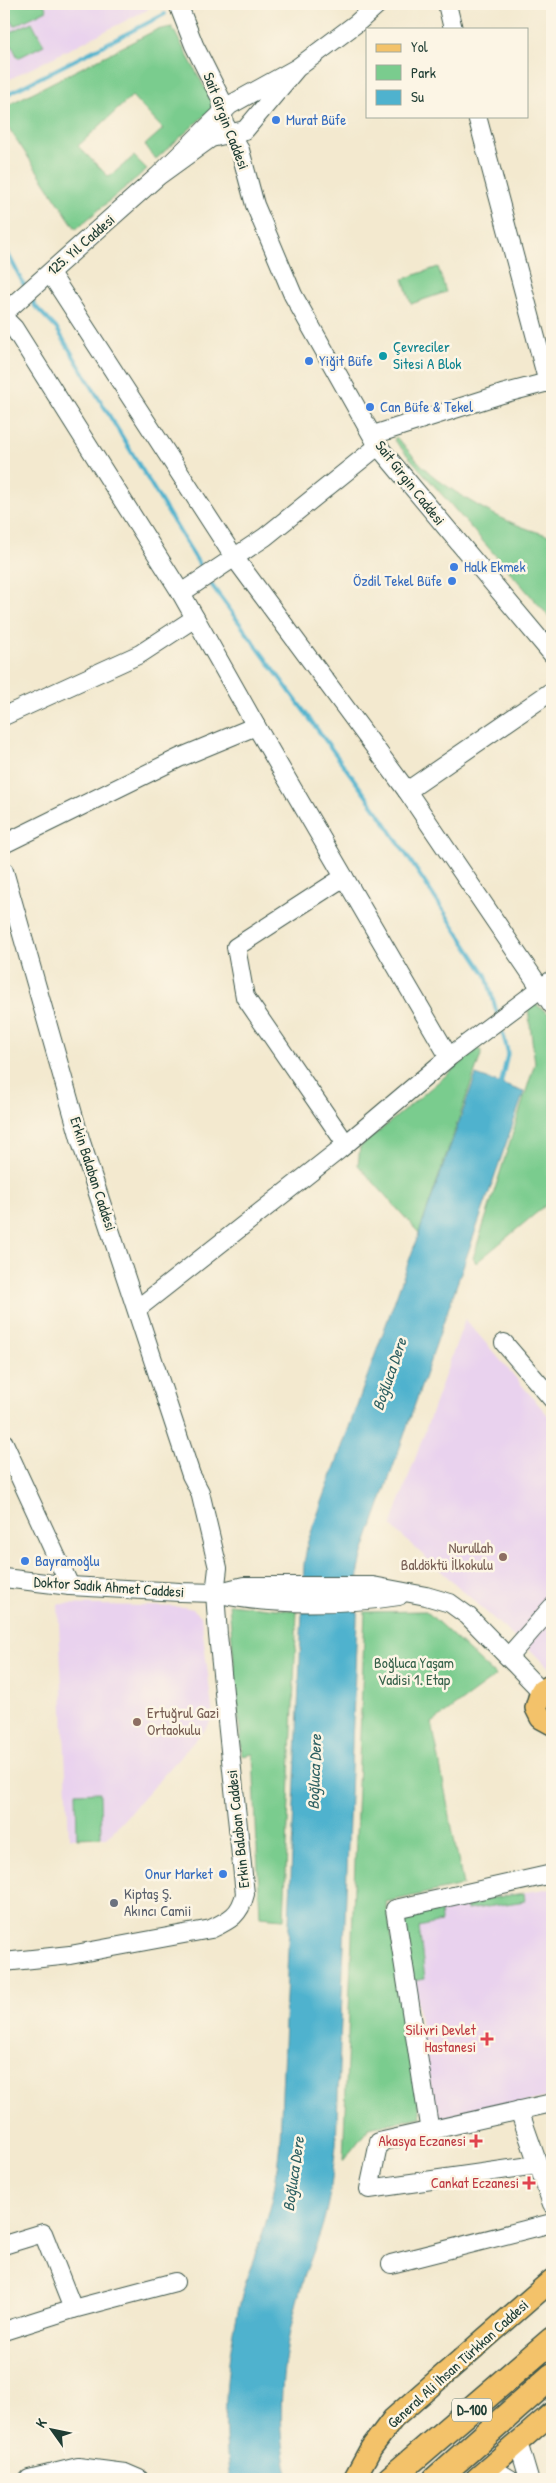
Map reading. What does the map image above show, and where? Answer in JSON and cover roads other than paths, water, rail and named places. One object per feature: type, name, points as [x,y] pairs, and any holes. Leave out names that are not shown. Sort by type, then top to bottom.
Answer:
[{"type":"highway","name":"D-100","points":[[390,2479],[552,2340]]},
{"type":"highway","name":"D-100","points":[[436,2479],[552,2376]]},
{"type":"main road","points":[[547,1688],[536,1702],[538,1714],[546,1722],[552,1724]]},
{"type":"main road","name":"General Ali İhsan Türkkan Caddesi","points":[[354,2479],[371,2448],[393,2419],[552,2280]]},
{"type":"main road","points":[[483,2473],[552,2413]]},
{"type":"street","name":"Sait Girgin Caddesi","points":[[178,4],[194,45],[220,99],[221,114],[230,135],[240,150],[255,205],[293,295],[375,440],[552,654]]},
{"type":"street","name":"Sait Girgin Caddesi","points":[[184,4],[219,75],[237,101],[246,107],[250,114],[250,155],[293,295]]},
{"type":"street","name":"125. Yıl Caddesi","points":[[4,313],[157,177],[221,114],[237,101],[297,68],[357,23],[378,4]]},
{"type":"street","points":[[447,4],[453,28]]},
{"type":"street","name":"125. Yıl Caddesi","points":[[157,177],[211,138],[245,130],[297,68]]},
{"type":"street","points":[[181,593],[265,537],[375,440],[502,394],[550,382],[478,118]]},
{"type":"street","points":[[50,273],[234,557],[547,984],[552,1005]]},
{"type":"street","points":[[4,318],[14,328],[181,593],[256,726],[449,1057]]},
{"type":"street","points":[[4,716],[140,654],[195,618]]},
{"type":"street","points":[[407,791],[552,691]]},
{"type":"street","points":[[4,844],[179,758],[256,726]]},
{"type":"street","name":"Erkin Balaban Caddesi","points":[[4,870],[81,1142],[191,1475],[207,1571],[215,1593],[245,1894],[242,1906],[230,1920],[211,1929],[70,1955],[4,1962]]},
{"type":"street","points":[[344,877],[236,947],[245,998],[346,1144]]},
{"type":"street","points":[[137,1309],[346,1144],[449,1057],[547,984]]},
{"type":"street","points":[[504,1343],[552,1399]]},
{"type":"street","points":[[4,1443],[70,1586]]},
{"type":"street","name":"Doktor Sadık Ahmet Caddesi","points":[[4,1578],[70,1586],[215,1593],[244,1586],[287,1594],[409,1594],[426,1596],[450,1603],[468,1616],[509,1656]]},
{"type":"street","points":[[547,1688],[509,1656],[552,1607]]},
{"type":"street","points":[[430,2132],[395,1909],[552,1874]]},
{"type":"street","points":[[537,2165],[369,2188],[379,2142],[552,2103]]},
{"type":"street","points":[[519,2110],[552,2204]]},
{"type":"street","points":[[390,2264],[552,2223]]},
{"type":"street","points":[[4,2245],[43,2233],[73,2309]]},
{"type":"street","points":[[4,2331],[73,2309],[175,2282]]},
{"type":"street","points":[[518,2442],[529,2479]]},
{"type":"street","points":[[29,2479],[79,2473],[125,2473],[140,2479]]},
{"type":"street","points":[[483,2473],[510,2479]]},
{"type":"water","name":"Boğluca Dere","points":[[476,1075],[524,1092],[362,1556],[359,1570],[336,2145],[325,2216],[304,2277],[286,2352],[281,2403],[284,2454],[289,2479],[230,2479],[227,2456],[226,2411],[232,2344],[244,2287],[272,2201],[280,2141],[304,1564],[308,1541]]},
{"type":"waterway","points":[[4,96],[165,14]]},
{"type":"waterway","points":[[4,246],[26,289]]},
{"type":"waterway","points":[[30,297],[35,306],[57,329],[204,572]]},
{"type":"waterway","points":[[208,580],[380,815],[486,975],[497,1013]]},
{"type":"waterway","points":[[500,1025],[508,1052],[500,1088]]},
{"type":"place","name":"Murat Büfe","points":[[276,120]]},
{"type":"place","name":"Çevreciler Sitesi A Blok","points":[[383,356]]},
{"type":"place","name":"Yiğit Büfe","points":[[309,361]]},
{"type":"place","name":"Can Büfe & Tekel","points":[[370,407]]},
{"type":"place","name":"Halk Ekmek","points":[[454,567]]},
{"type":"place","name":"Özdil Tekel Büfe","points":[[452,581]]},
{"type":"place","name":"Nurullah Baldöktü İlkokulu","points":[[503,1557]]},
{"type":"place","name":"Bayramoğlu","points":[[25,1561]]},
{"type":"place","name":"Ertuğrul Gazi Ortaokulu","points":[[137,1722]]},
{"type":"place","name":"Onur Market","points":[[223,1874]]},
{"type":"place","name":"Kiptaş Ş. Akıncı Camii","points":[[114,1903]]},
{"type":"place","name":"Silivri Devlet Hastanesi","points":[[487,2039]]},
{"type":"place","name":"Akasya Eczanesi","points":[[476,2141]]},
{"type":"place","name":"Cankat Eczanesi","points":[[529,2183]]},
{"type":"park label","name":"Boğluca Yaşam Vadisi 1. Etap","points":[[414,1672]]}]
